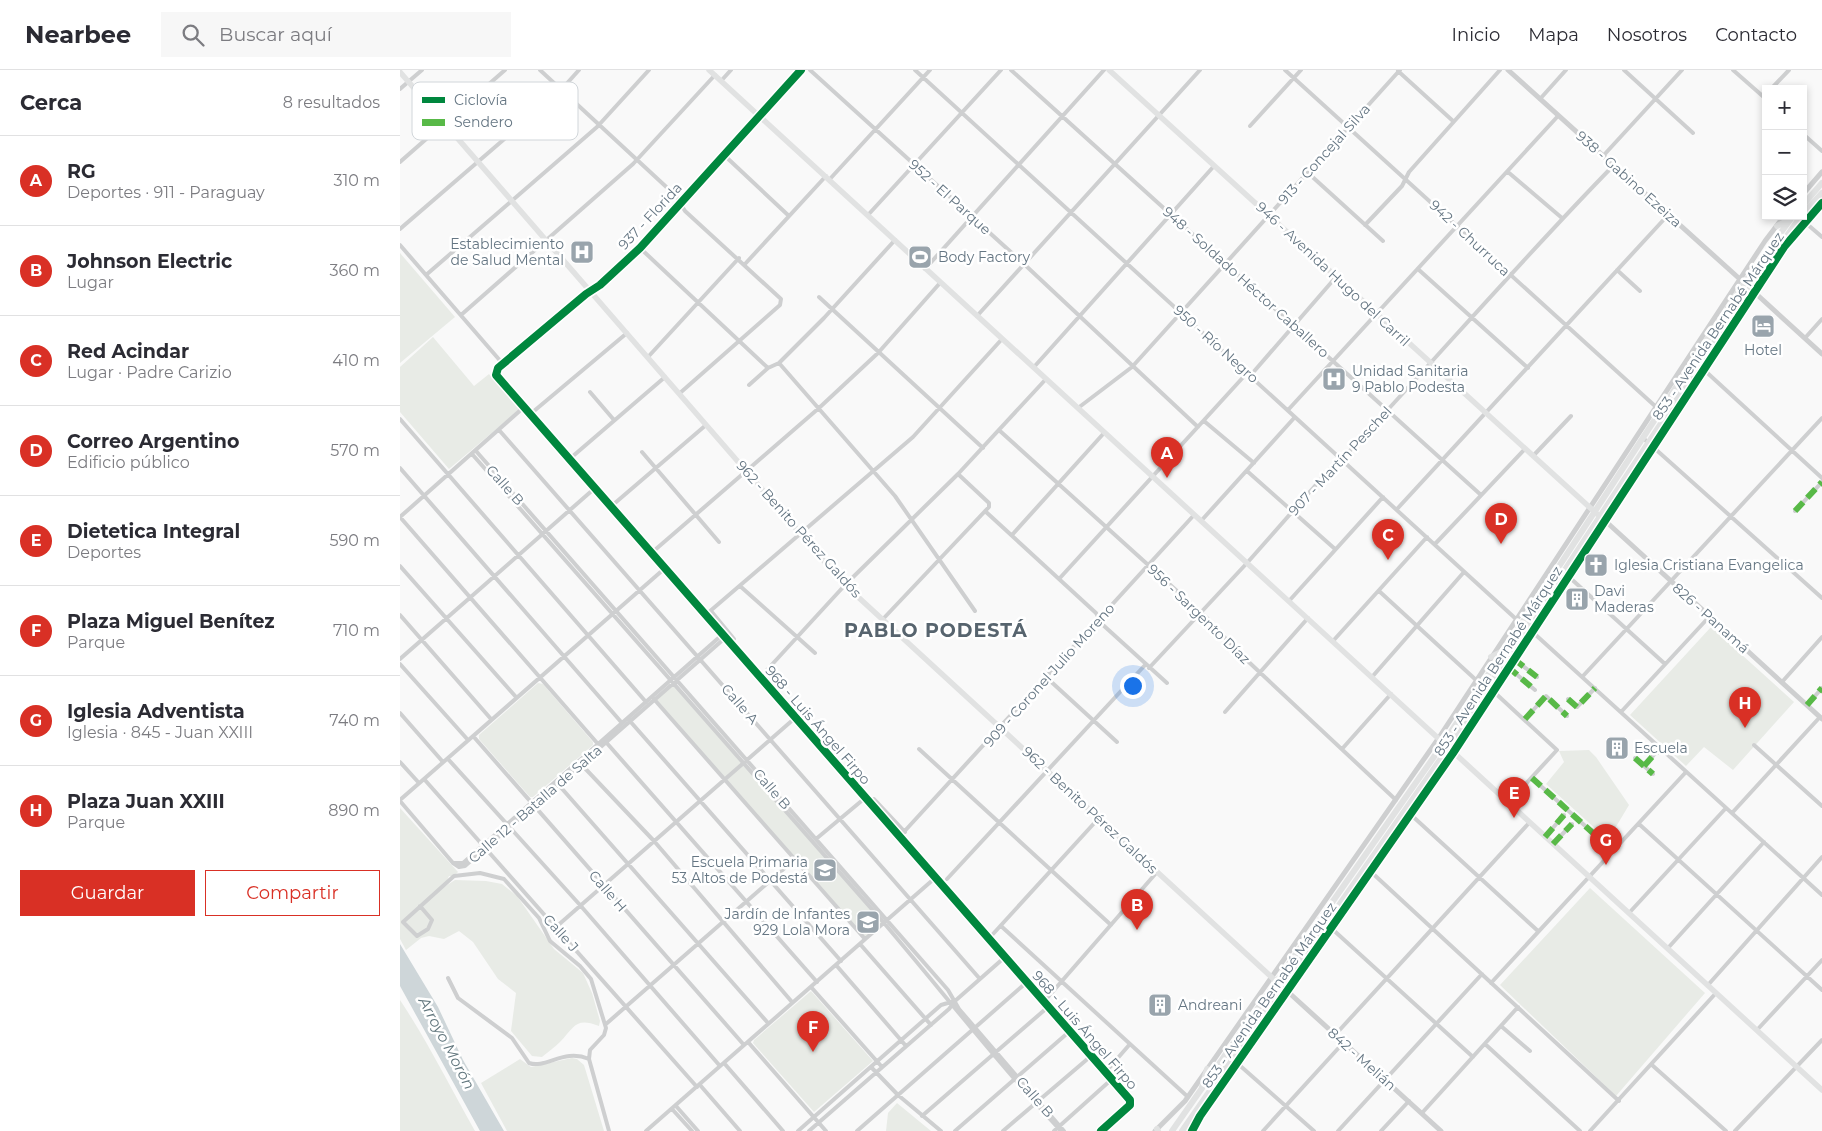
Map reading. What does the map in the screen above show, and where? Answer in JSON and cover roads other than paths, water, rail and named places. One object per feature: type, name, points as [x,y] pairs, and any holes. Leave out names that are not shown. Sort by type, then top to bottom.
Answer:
[{"type":"main road","points":[[709,70],[1822,1090]]},
{"type":"main road","name":"946 - Avenida Hugo del Carril","points":[[1109,70],[1603,519]]},
{"type":"main road","name":"962 - Benito Pérez Galdós","points":[[400,72],[412,87]]},
{"type":"main road","name":"962 - Benito Pérez Galdós","points":[[459,140],[845,585],[1280,984]]},
{"type":"main road","points":[[1807,200],[1822,183]]},
{"type":"main road","name":"853 - Avenida Bernabé Márquez","points":[[1807,207],[1822,193]]},
{"type":"main road","points":[[1777,226],[1790,220]]},
{"type":"main road","name":"853 - Avenida Bernabé Márquez","points":[[1182,1131],[1242,1044],[1280,984],[1329,926],[1368,869],[1383,842],[1408,812],[1504,650],[1592,510],[1795,220]]},
{"type":"main road","name":"853 - Avenida Bernabé Márquez","points":[[1172,1131],[1280,984],[1530,629],[1652,444],[1747,286],[1795,220]]},
{"type":"main road","points":[[1491,657],[1504,650]]},
{"type":"main road","points":[[1383,842],[1394,837]]},
{"type":"main road","points":[[1242,1044],[1254,1040]]},
{"type":"main road","points":[[1200,1092],[1207,1069]]},
{"type":"street","points":[[400,89],[422,70]]},
{"type":"street","points":[[491,82],[505,70]]},
{"type":"street","points":[[540,70],[553,82]]},
{"type":"street","points":[[569,82],[580,70]]},
{"type":"street","points":[[426,275],[600,124],[649,70]]},
{"type":"street","points":[[721,81],[731,70]]},
{"type":"street","name":"937 - Florida","points":[[503,364],[590,291],[612,275],[640,248],[801,70]]},
{"type":"street","name":"952 - El Parque","points":[[810,70],[1024,264],[1198,427]]},
{"type":"street","name":"950 - Río Negro","points":[[915,70],[1516,619]]},
{"type":"street","points":[[745,264],[788,216],[875,130],[930,70]]},
{"type":"street","points":[[868,216],[1001,70]]},
{"type":"street","name":"948 - Soldado Héctor Caballero","points":[[1011,70],[1482,495]]},
{"type":"street","points":[[926,269],[1104,70]]},
{"type":"street","points":[[977,316],[1200,70]]},
{"type":"street","name":"942 - Churruca","points":[[1285,70],[1655,406]]},
{"type":"street","points":[[1250,126],[1300,70]]},
{"type":"street","points":[[1365,225],[1402,186],[1405,178],[1500,70]]},
{"type":"street","name":"938 - Gabino Ezeiza","points":[[1508,70],[1822,354]]},
{"type":"street","points":[[1540,99],[1566,70]]},
{"type":"street","points":[[1624,70],[1694,133]]},
{"type":"street","points":[[1603,156],[1682,70]]},
{"type":"street","points":[[1733,70],[1762,94]]},
{"type":"street","points":[[1775,85],[1789,70]]},
{"type":"street","points":[[1399,71],[1454,121]]},
{"type":"street","name":"913 - Concejal Silva","points":[[1078,408],[1132,367],[1399,71]]},
{"type":"street","points":[[461,315],[637,160],[715,76]]},
{"type":"street","points":[[578,105],[675,196],[685,211],[781,299],[780,305],[680,394]]},
{"type":"street","points":[[1288,410],[1419,270],[1558,116]]},
{"type":"street","points":[[1807,138],[1822,151]]},
{"type":"street","points":[[400,162],[425,140]]},
{"type":"street","points":[[400,229],[504,140]]},
{"type":"street","points":[[724,155],[788,216]]},
{"type":"street","points":[[1034,367],[1078,315],[1214,166]]},
{"type":"street","name":"907 - Martín Peschel","points":[[947,879],[1093,720],[1248,563],[1293,510],[1431,364],[1562,218],[1613,166]]},
{"type":"street","points":[[1307,172],[1383,242]]},
{"type":"street","points":[[1508,172],[1562,218]]},
{"type":"street","points":[[1807,189],[1822,172]]},
{"type":"street","name":"853 - Avenida Bernabé Márquez","points":[[1807,211],[1822,203]]},
{"type":"street","points":[[1397,509],[1668,215]]},
{"type":"street","points":[[1801,220],[1822,237]]},
{"type":"street","name":"853 - Avenida Bernabé Márquez","points":[[1652,444],[1705,371],[1777,226]]},
{"type":"street","points":[[749,385],[768,368],[778,363],[832,309],[895,240]]},
{"type":"street","points":[[400,245],[503,364]]},
{"type":"street","points":[[640,248],[768,368]]},
{"type":"street","points":[[648,357],[738,258]]},
{"type":"street","points":[[1419,270],[1528,368]]},
{"type":"street","points":[[1618,270],[1640,291]]},
{"type":"street","points":[[1059,579],[1336,277]]},
{"type":"street","points":[[656,548],[819,408],[878,353],[940,283]]},
{"type":"street","name":"853 - Avenida Bernabé Márquez","points":[[1446,746],[1476,680],[1592,510],[1655,406],[1747,286]]},
{"type":"street","points":[[819,297],[983,448]]},
{"type":"street","points":[[1805,338],[1822,319]]},
{"type":"street","points":[[534,410],[627,333]]},
{"type":"street","points":[[734,639],[710,611],[916,433],[1002,339]]},
{"type":"street","points":[[778,363],[894,496],[975,611]]},
{"type":"street","name":"968 - Luis Ángel Firpo","points":[[503,364],[497,370],[497,378],[1131,1102],[1101,1131]]},
{"type":"street","points":[[1698,366],[1822,480],[1795,511]]},
{"type":"street","points":[[573,456],[665,377]]},
{"type":"street","points":[[766,671],[845,585],[958,474],[1046,379]]},
{"type":"street","points":[[590,392],[614,420]]},
{"type":"street","points":[[524,408],[400,516],[598,744]]},
{"type":"street","points":[[1533,456],[1571,416]]},
{"type":"street","points":[[1201,521],[1295,417]]},
{"type":"street","points":[[1583,676],[1822,418]]},
{"type":"street","points":[[400,419],[646,702]]},
{"type":"street","points":[[1204,420],[1254,463]]},
{"type":"street","points":[[615,503],[706,424]]},
{"type":"street","name":"Calle A","points":[[499,430],[841,818],[980,979]]},
{"type":"street","name":"956 - Sargento Díaz","points":[[1000,430],[1200,612],[1259,671],[1396,800]]},
{"type":"street","points":[[1012,535],[1104,433]]},
{"type":"street","points":[[1643,438],[1652,444],[1822,598]]},
{"type":"street","points":[[1435,544],[1525,449]]},
{"type":"street","name":"Calle B","points":[[474,452],[886,922],[948,990],[952,1003],[1036,1102],[1059,1128],[1064,1131]]},
{"type":"street","points":[[642,452],[719,542]]},
{"type":"street","points":[[400,468],[622,723]]},
{"type":"street","points":[[1247,471],[1335,549]]},
{"type":"street","points":[[883,619],[989,507],[989,502],[958,474]]},
{"type":"street","points":[[400,658],[594,488]]},
{"type":"street","points":[[1289,601],[1383,497]]},
{"type":"street","points":[[985,511],[1096,613],[1103,625],[1167,683]]},
{"type":"street","name":"909 - Coronel Julio Moreno","points":[[874,799],[903,833],[954,780],[1194,515]]},
{"type":"street","name":"853 - Avenida Bernabé Márquez","points":[[1192,1131],[1200,1116],[1254,1040],[1280,984],[1396,800],[1446,746],[1492,691],[1514,659],[1530,629],[1568,576],[1603,519]]},
{"type":"street","name":"826 - Panamá","points":[[1603,519],[1821,718]]},
{"type":"street","points":[[1333,641],[1428,537]]},
{"type":"street","points":[[400,566],[516,698]]},
{"type":"street","points":[[400,801],[491,719],[664,569]]},
{"type":"street","points":[[1372,677],[1464,572]]},
{"type":"street","points":[[1568,576],[1664,664]]},
{"type":"street","points":[[740,586],[815,653]]},
{"type":"street","points":[[1380,591],[1476,680]]},
{"type":"street","points":[[400,615],[491,719]]},
{"type":"street","points":[[1622,712],[1709,617]]},
{"type":"street","points":[[1225,712],[1259,671],[1308,618]]},
{"type":"street","points":[[1530,629],[1822,895]]},
{"type":"street","name":"Calle 12 - Batalla de Salta","points":[[579,762],[724,636]]},
{"type":"street","points":[[1782,682],[1822,638]]},
{"type":"street","points":[[1514,659],[1537,677]]},
{"type":"street","points":[[400,664],[468,740]]},
{"type":"street","points":[[1508,667],[1534,690]]},
{"type":"street","points":[[1047,678],[1117,742]]},
{"type":"street","points":[[1568,699],[1577,708],[1595,688]]},
{"type":"street","points":[[1807,705],[1822,688]]},
{"type":"street","points":[[1492,691],[1557,750],[1508,803]]},
{"type":"street","points":[[1342,749],[1391,694]]},
{"type":"street","points":[[1525,720],[1546,696],[1567,716]]},
{"type":"street","points":[[653,698],[865,939]]},
{"type":"street","name":"Calle 12 - Batalla de Salta","points":[[400,801],[453,863],[463,867],[483,846],[557,783],[598,744],[605,741],[646,702],[653,698]]},
{"type":"street","points":[[400,713],[444,762]]},
{"type":"street","points":[[556,927],[795,718]]},
{"type":"street","points":[[1732,813],[1821,718]]},
{"type":"street","points":[[629,719],[841,961]]},
{"type":"street","name":"Calle H","points":[[473,736],[673,966],[826,1131]]},
{"type":"street","points":[[605,741],[817,982]]},
{"type":"street","points":[[1754,745],[1822,806]]},
{"type":"street","points":[[1644,766],[1660,748]]},
{"type":"street","points":[[919,749],[1110,925]]},
{"type":"street","points":[[1635,758],[1653,774]]},
{"type":"street","points":[[448,759],[650,986],[783,1131]]},
{"type":"street","name":"Calle B","points":[[745,761],[816,839],[886,922]]},
{"type":"street","points":[[400,762],[419,783]]},
{"type":"street","points":[[579,762],[654,842],[792,1002]]},
{"type":"street","points":[[1491,983],[1686,772]]},
{"type":"street","points":[[1532,778],[1613,851]]},
{"type":"street","name":"Calle J","points":[[424,779],[740,1131]]},
{"type":"street","points":[[557,783],[768,1023]]},
{"type":"street","points":[[816,839],[865,798]]},
{"type":"street","points":[[1629,913],[1726,808]]},
{"type":"street","points":[[1408,812],[1538,931]]},
{"type":"street","name":"853 - Avenida Bernabé Márquez","points":[[1368,869],[1394,837],[1408,812]]},
{"type":"street","points":[[1546,837],[1564,815]]},
{"type":"street","points":[[993,934],[1098,819]]},
{"type":"street","points":[[1336,1034],[1529,822]]},
{"type":"street","points":[[1553,844],[1572,824]]},
{"type":"street","points":[[1639,824],[1822,990]]},
{"type":"street","points":[[1668,948],[1764,842]]},
{"type":"street","points":[[1708,984],[1822,858]]},
{"type":"street","points":[[606,1024],[795,859]]},
{"type":"street","points":[[1368,869],[1619,1100]]},
{"type":"street","points":[[1048,997],[1157,872]]},
{"type":"street","points":[[420,906],[432,920],[428,929],[416,936],[403,922],[420,906],[457,875],[480,873],[504,879],[539,918],[554,945],[586,971],[593,982],[606,1024],[604,1034],[590,1050],[589,1059],[609,1131]]},
{"type":"street","points":[[648,1131],[768,1023],[935,878]]},
{"type":"street","points":[[1001,926],[1188,1097]]},
{"type":"street","points":[[1329,926],[1473,1057]]},
{"type":"street","points":[[860,944],[931,1025]]},
{"type":"street","points":[[809,1131],[931,1025],[952,1003],[1005,957]]},
{"type":"street","points":[[1757,1030],[1822,960]]},
{"type":"street","points":[[836,965],[906,1046]]},
{"type":"street","points":[[1338,1131],[1482,974]]},
{"type":"street","points":[[448,978],[458,998],[512,1038],[529,1062],[537,1064],[571,1055],[589,1059]]},
{"type":"street","points":[[858,1130],[1027,982]]},
{"type":"street","name":"853 - Avenida Bernabé Márquez","points":[[1157,1130],[1188,1097],[1207,1069],[1280,984]]},
{"type":"street","name":"842 - Melián","points":[[1280,984],[1439,1130]]},
{"type":"street","points":[[811,987],[882,1067]]},
{"type":"street","points":[[1590,1131],[1716,993]]},
{"type":"street","points":[[798,1131],[941,1005],[952,1003]]},
{"type":"street","points":[[922,1116],[1048,1007]]},
{"type":"street","points":[[1422,1113],[1518,1007]]},
{"type":"street","points":[[1502,1026],[1530,1051]]},
{"type":"street","points":[[955,1131],[1070,1031]]},
{"type":"street","points":[[1735,1131],[1822,1040]]},
{"type":"street","points":[[1263,1131],[1344,1042]]},
{"type":"street","points":[[1110,1068],[1130,1044]]},
{"type":"street","points":[[1485,1044],[1580,1131]]},
{"type":"street","points":[[1004,1131],[1091,1056]]},
{"type":"street","points":[[1238,1063],[1314,1131]]},
{"type":"street","points":[[1652,1065],[1726,1131]]},
{"type":"street","points":[[871,1067],[898,1095],[941,1131]]},
{"type":"street","points":[[1054,1131],[1112,1079]]},
{"type":"street","points":[[1381,1131],[1409,1101]]},
{"type":"street","points":[[674,1107],[692,1131]]},
{"type":"street","points":[[674,1107],[698,1131]]},
{"type":"water","name":"Arroyo Morón","points":[[400,944],[438,1007],[463,1060],[504,1131],[480,1131],[400,986]]},
{"type":"place","name":"Establecimiento de Salud Mental","points":[[582,252]]},
{"type":"place","name":"Body Factory","points":[[920,257]]},
{"type":"place","name":"Hotel","points":[[1763,326]]},
{"type":"place","name":"Unidad Sanitaria 9 Pablo Podesta","points":[[1334,379]]},
{"type":"place","name":"RG","points":[[1167,478]]},
{"type":"place","name":"Correo Argentino","points":[[1501,544]]},
{"type":"place","name":"Red Acindar","points":[[1388,560]]},
{"type":"place","name":"Iglesia Cristiana Evangelica","points":[[1596,565]]},
{"type":"place","name":"Davi Maderas","points":[[1577,599]]},
{"type":"place","name":"Plaza Juan XXIII","points":[[1745,728]]},
{"type":"place","name":"Escuela","points":[[1617,748]]},
{"type":"place","name":"Dietetica Integral","points":[[1514,818]]},
{"type":"place","name":"Iglesia Adventista","points":[[1606,865]]},
{"type":"place","name":"Escuela Primaria 53 Altos de Podestá","points":[[825,870]]},
{"type":"place","name":"Jardín de Infantes 929 Lola Mora","points":[[868,922]]},
{"type":"place","name":"Johnson Electric","points":[[1137,930]]},
{"type":"place","name":"Andreani","points":[[1160,1005]]},
{"type":"place","name":"Plaza Miguel Benítez","points":[[813,1052]]},
{"type":"district","name":"PABLO PODESTÁ","points":[[936,630]]}]
